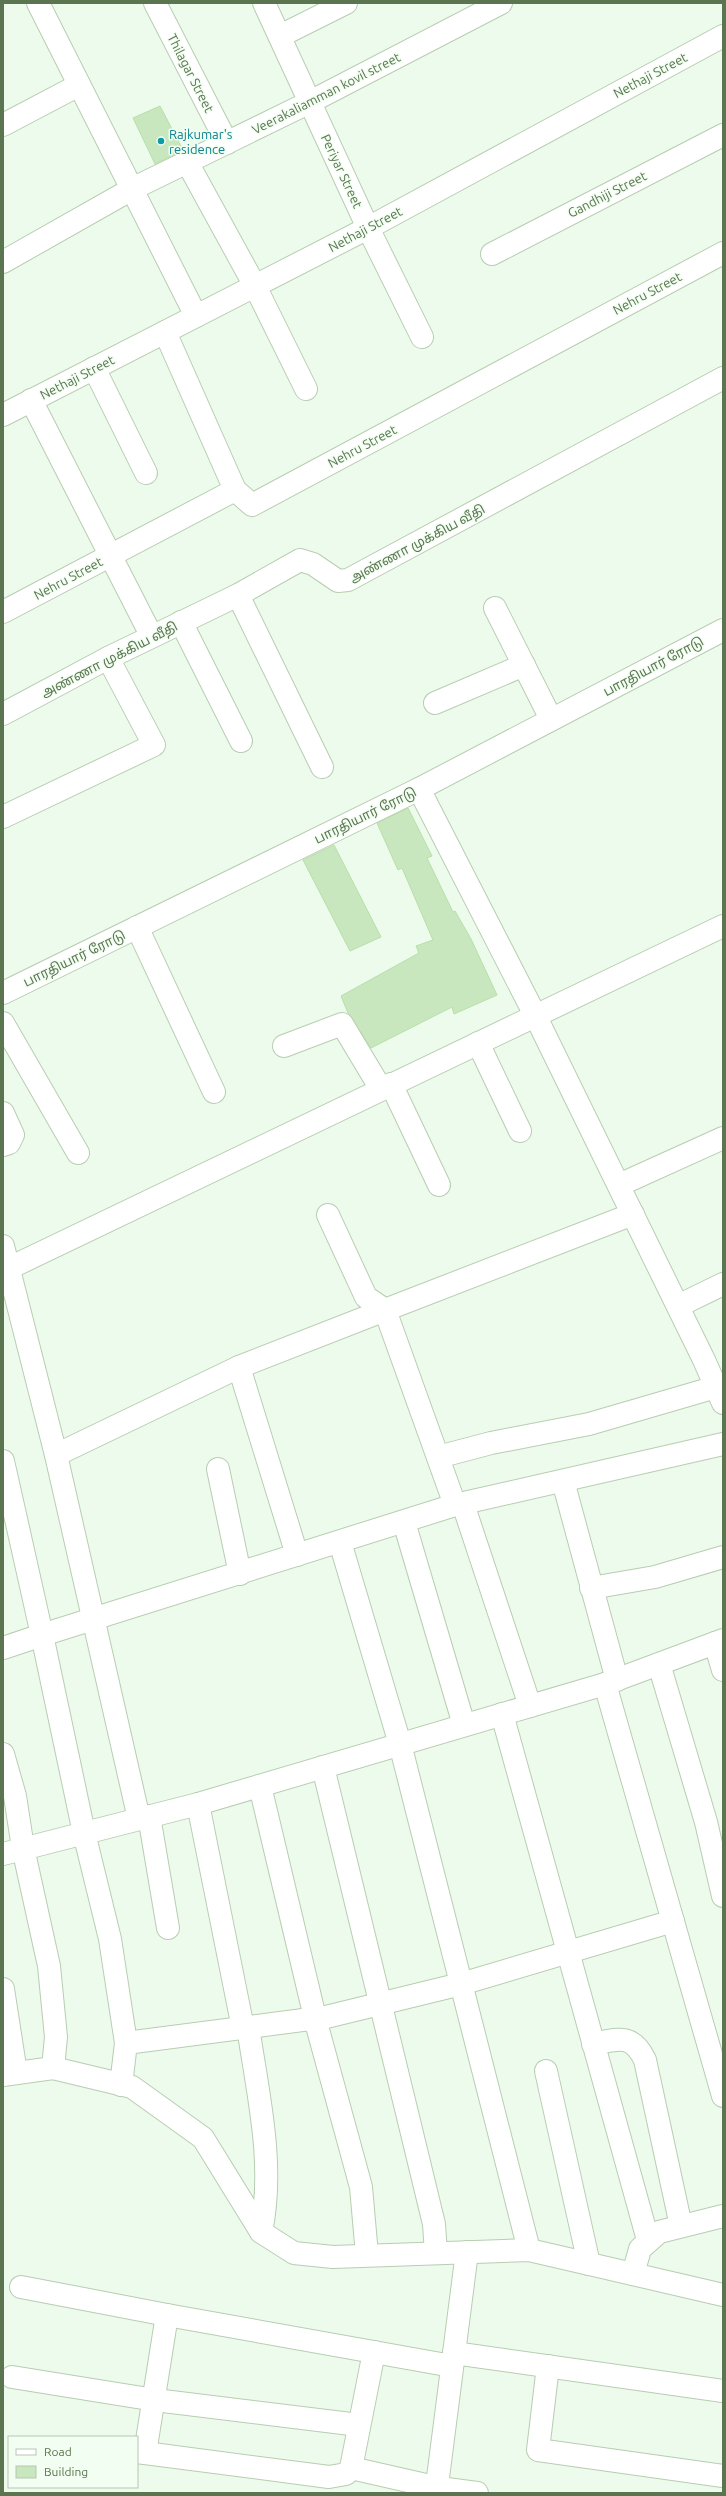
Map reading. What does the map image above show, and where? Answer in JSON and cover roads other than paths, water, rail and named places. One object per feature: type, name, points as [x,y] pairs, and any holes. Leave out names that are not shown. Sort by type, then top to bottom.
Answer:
[{"type":"street","points":[[38,3],[196,316]]},
{"type":"street","name":"Thilagar Street","points":[[155,3],[227,143]]},
{"type":"street","name":"Periyar Street","points":[[264,3],[368,228],[422,337]]},
{"type":"street","points":[[280,36],[346,3]]},
{"type":"street","name":"Veerakaliamman kovil street","points":[[3,262],[132,189],[310,102],[502,3]]},
{"type":"street","name":"Nethaji Street","points":[[3,414],[368,228],[723,36]]},
{"type":"street","points":[[3,126],[79,85]]},
{"type":"street","name":"Gandhiji Street","points":[[492,254],[723,135]]},
{"type":"street","points":[[187,162],[255,286],[306,389]]},
{"type":"street","name":"Nehru Street","points":[[3,612],[235,490],[252,505],[723,253]]},
{"type":"street","points":[[165,332],[235,490]]},
{"type":"street","points":[[94,368],[146,473]]},
{"type":"street","name":"அண்ணா முக்கிய வீதி","points":[[3,714],[152,635],[238,596],[300,560],[314,564],[338,581],[348,580],[723,378]]},
{"type":"street","points":[[32,400],[152,635]]},
{"type":"street","points":[[238,596],[322,767]]},
{"type":"street","points":[[495,608],[552,719]]},
{"type":"street","points":[[181,622],[241,741]]},
{"type":"street","name":"பாரதியார் ரோடு","points":[[3,993],[419,789],[723,630]]},
{"type":"street","points":[[3,817],[154,745],[108,658]]},
{"type":"street","points":[[435,703],[524,665]]},
{"type":"street","points":[[419,789],[535,1015],[720,1395],[588,1424],[491,1443],[438,1457]]},
{"type":"street","points":[[6,1270],[723,926]]},
{"type":"street","points":[[137,927],[214,1092]]},
{"type":"street","points":[[3,1023],[78,1153]]},
{"type":"street","points":[[284,1046],[342,1024],[386,1087],[439,1185]]},
{"type":"street","points":[[478,1043],[520,1131]]},
{"type":"street","points":[[3,1113],[14,1135],[9,1143],[3,1145]]},
{"type":"street","points":[[619,1185],[723,1138]]},
{"type":"street","points":[[56,1455],[239,1367],[633,1214]]},
{"type":"street","points":[[328,1215],[366,1298],[385,1310],[438,1457],[459,1505],[530,1706]]},
{"type":"street","points":[[3,1246],[6,1270],[56,1455],[94,1619],[144,1818],[168,1928]]},
{"type":"street","points":[[678,1306],[723,1284]]},
{"type":"street","points":[[239,1367],[297,1555]]},
{"type":"street","points":[[3,1648],[459,1505],[723,1444]]},
{"type":"street","points":[[3,1461],[84,1833],[110,1939],[126,2043],[122,2076]]},
{"type":"street","points":[[218,1469],[240,1574]]},
{"type":"street","points":[[563,1481],[591,1588],[611,1682],[673,1921],[723,2096]]},
{"type":"street","points":[[404,1522],[464,1726]]},
{"type":"street","points":[[340,1542],[400,1744],[526,2237]]},
{"type":"street","points":[[591,1588],[654,1577],[723,1557]]},
{"type":"street","points":[[13,1851],[198,1804],[464,1726],[611,1682],[719,1642],[723,1670]]},
{"type":"street","points":[[659,1664],[706,1822],[723,1896]]},
{"type":"street","points":[[502,1714],[645,2229],[633,2274]]},
{"type":"street","points":[[3,1754],[15,1796],[13,1851],[49,1966],[55,2052]]},
{"type":"street","points":[[323,1767],[435,2239]]},
{"type":"street","points":[[260,1786],[315,2019],[361,2187],[366,2238]]},
{"type":"street","points":[[198,1804],[246,2028],[267,2152],[267,2200],[261,2232]]},
{"type":"street","points":[[126,2043],[315,2019],[461,1984],[673,1921]]},
{"type":"street","points":[[3,1989],[12,2039],[9,2074]]},
{"type":"street","points":[[593,2044],[618,2039],[630,2041],[639,2048],[645,2060],[680,2219]]},
{"type":"street","points":[[9,2074],[55,2052],[122,2076],[132,2087],[204,2138],[261,2232],[294,2253],[333,2257],[366,2238],[435,2239],[467,2252],[526,2237],[589,2264],[723,2295]]},
{"type":"street","points":[[546,2071],[589,2264]]},
{"type":"street","points":[[645,2229],[659,2232],[680,2219],[723,2216]]},
{"type":"street","points":[[436,2490],[467,2252]]},
{"type":"street","points":[[21,2287],[374,2352],[548,2366],[723,2391]]},
{"type":"street","points":[[167,2315],[155,2400],[141,2452],[330,2477],[346,2474],[351,2468],[374,2352]]},
{"type":"street","points":[[548,2366],[538,2450],[723,2476]]},
{"type":"street","points":[[12,2377],[155,2400],[360,2425]]},
{"type":"street","points":[[351,2468],[436,2490],[477,2493]]},
{"type":"place","name":"Rajkumar's residence","points":[[161,141]]}]
